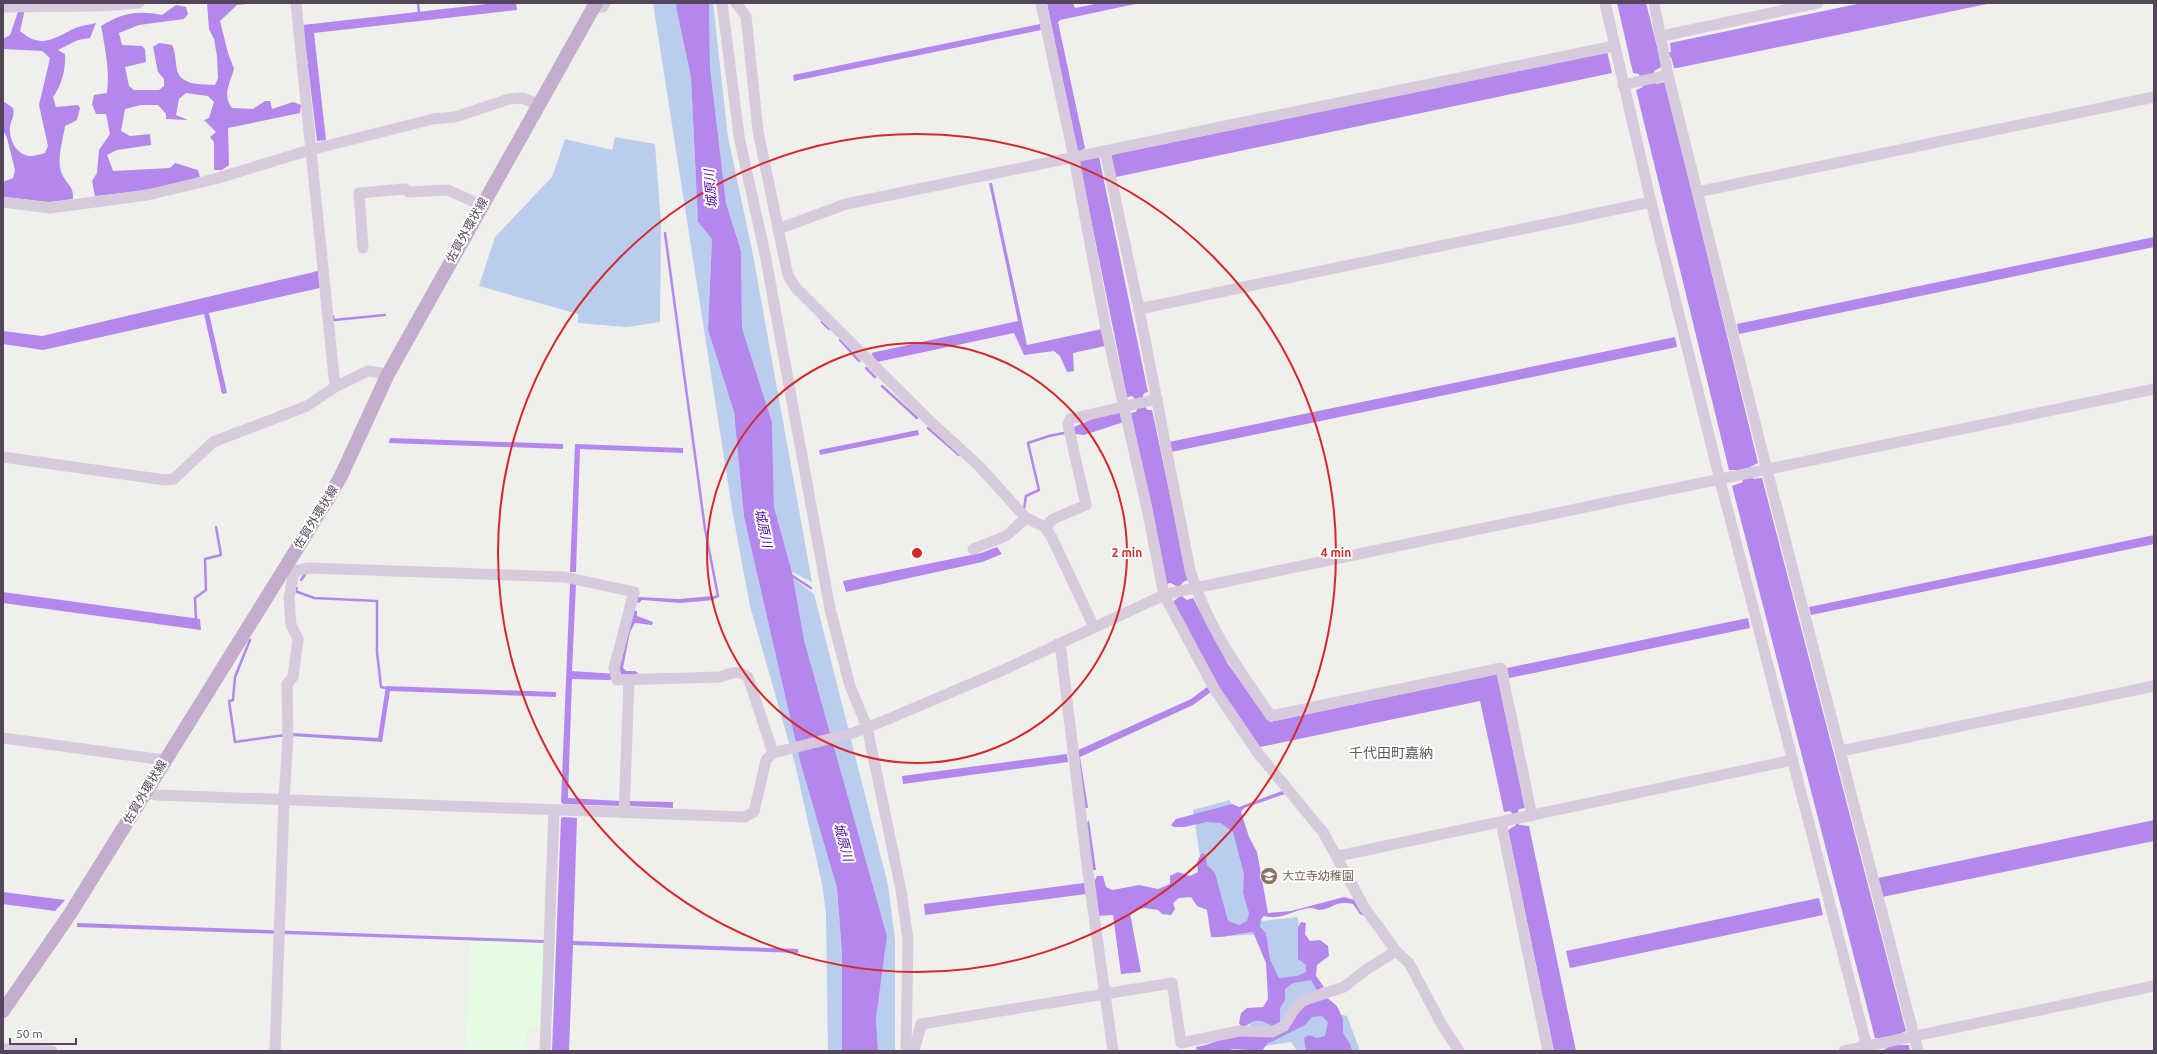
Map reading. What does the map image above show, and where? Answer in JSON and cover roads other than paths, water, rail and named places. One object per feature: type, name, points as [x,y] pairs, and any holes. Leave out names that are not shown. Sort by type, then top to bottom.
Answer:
[{"type":"main road","name":"佐賀外環状線","points":[[3,1011],[70,914],[164,760],[290,568],[341,476],[388,374],[538,104],[598,4]]},
{"type":"street","points":[[3,6],[100,6],[139,3]]},
{"type":"street","points":[[296,3],[335,387]]},
{"type":"street","points":[[722,3],[739,136],[769,275],[830,609],[850,686],[867,727],[901,890],[908,940],[906,1051]]},
{"type":"street","points":[[736,3],[746,16],[758,131],[788,276],[797,289],[930,421],[979,466],[1026,518],[1045,527],[1052,538],[1094,627]]},
{"type":"street","points":[[1041,3],[1079,156],[1106,329],[1134,403],[1164,595],[1215,690],[1232,713],[1245,735],[1323,832],[1338,856],[1364,907],[1396,952],[1409,963],[1442,1025],[1459,1051]]},
{"type":"street","points":[[1605,3],[1622,85],[1720,480],[1868,1049]]},
{"type":"street","points":[[1654,3],[1662,36],[1668,75],[1767,470],[1918,1051]]},
{"type":"street","points":[[1662,36],[1818,3]]},
{"type":"street","points":[[778,229],[846,204],[1614,46]]},
{"type":"street","points":[[1622,85],[1668,75]]},
{"type":"street","points":[[1698,192],[2154,97]]},
{"type":"street","points":[[3,202],[50,208],[147,195],[215,179],[310,150],[433,119],[455,117],[509,99],[522,98],[538,104]]},
{"type":"street","points":[[1105,151],[1139,309],[1190,570],[1195,588],[1234,663],[1271,716],[1501,668],[1532,816]]},
{"type":"street","points":[[363,248],[359,193],[405,189],[409,192],[448,190],[481,205]]},
{"type":"street","points":[[1139,309],[1651,202]]},
{"type":"street","points":[[3,457],[165,480],[174,479],[213,442],[306,406],[335,387],[368,371],[388,374]]},
{"type":"street","points":[[145,793],[158,795],[745,817],[754,812],[766,760],[777,753],[853,733],[1001,671],[1164,595],[2154,389]]},
{"type":"street","points":[[1045,527],[1053,519],[1086,505],[1068,425],[1070,419],[1134,403],[1157,399]]},
{"type":"street","points":[[973,549],[1006,536],[1026,518]]},
{"type":"street","points":[[275,1051],[284,800],[288,738],[288,684],[293,677],[298,639],[291,625],[290,618],[290,568],[565,577],[634,592],[614,676],[616,680],[629,681],[639,679],[720,677],[736,672],[743,672],[748,677],[777,753]]},
{"type":"street","points":[[1057,644],[1061,651],[1113,1051]]},
{"type":"street","points":[[624,813],[629,681]]},
{"type":"street","points":[[1841,751],[2154,686]]},
{"type":"street","points":[[3,738],[164,760]]},
{"type":"street","points":[[1338,856],[1793,760]]},
{"type":"street","points":[[545,1051],[554,810]]},
{"type":"street","points":[[1501,822],[1548,1051]]},
{"type":"street","points":[[914,1051],[921,1024],[1172,983],[1181,1043],[1243,1031],[1272,1032],[1284,1026],[1294,1010],[1302,1001],[1344,987],[1367,969],[1396,952]]},
{"type":"street","points":[[1844,1051],[1868,1049],[1884,1042],[2154,986]]},
{"type":"street","points":[[3,1049],[52,1051]]},
{"type":"water","points":[[207,3],[255,3],[237,5],[220,21],[228,53],[234,69],[227,94],[232,108],[253,109],[265,101],[270,101],[272,109],[293,102],[301,105],[300,113],[228,128],[229,165],[222,170],[214,170],[214,142],[210,137],[216,132],[204,120],[209,118],[214,102],[208,96],[186,93],[179,99],[176,115],[188,120],[166,119],[166,114],[158,105],[141,105],[125,109],[121,131],[130,136],[150,134],[151,145],[117,150],[107,155],[113,171],[170,168],[175,163],[198,170],[200,177],[155,190],[95,196],[92,181],[97,173],[99,150],[110,134],[106,114],[96,114],[92,104],[94,95],[107,93],[108,85],[101,26],[123,15],[145,13],[162,15],[176,5],[186,7],[188,14],[184,19],[139,25],[119,33],[122,45],[142,46],[145,49],[146,62],[125,67],[129,86],[134,90],[159,90],[164,86],[164,79],[158,72],[153,47],[159,43],[172,45],[179,75],[187,82],[215,85],[218,78],[217,56],[214,39],[209,29]]},
{"type":"water","points":[[496,3],[516,3],[517,10],[314,33],[326,140],[317,141],[303,25]]},
{"type":"water","name":"城原川","points":[[677,3],[709,3],[710,67],[726,203],[741,251],[742,328],[772,422],[774,507],[792,572],[804,640],[887,936],[876,1019],[878,1051],[842,1051],[842,954],[837,888],[801,765],[744,517],[734,412],[708,330],[712,239],[698,222],[691,77],[676,7]]},
{"type":"water","points":[[1047,3],[1073,3],[1075,8],[1100,3],[1140,3],[1060,20],[1058,22],[1085,148],[1082,150],[1099,157],[1148,392],[1144,393],[1143,402],[1144,406],[1148,410],[1152,410],[1188,580],[1183,582],[1180,586],[1183,597],[1187,600],[1193,598],[1228,664],[1270,722],[1497,674],[1525,808],[1519,809],[1517,814],[1519,825],[1529,826],[1576,1051],[1554,1051],[1508,830],[1516,825],[1513,814],[1510,811],[1504,812],[1480,701],[1260,747],[1217,685],[1171,603],[1179,597],[1176,586],[1171,583],[1165,584],[1131,413],[1136,412],[1137,403],[1132,396],[1127,397]]},
{"type":"water","points":[[1617,3],[1646,3],[1659,54],[1671,52],[1670,43],[1862,3],[1992,3],[1677,68],[1674,68],[1671,57],[1660,59],[1661,67],[1654,71],[1656,84],[1665,82],[1758,463],[1750,467],[1753,479],[1762,478],[1906,1031],[1897,1035],[1900,1045],[1909,1045],[1910,1051],[1882,1051],[1887,1048],[1885,1039],[1875,1038],[1732,486],[1743,482],[1739,470],[1729,470],[1636,90],[1643,87],[1639,74],[1633,73]]},
{"type":"water","points":[[19,9],[25,9],[20,31],[39,41],[46,41],[77,28],[96,23],[90,38],[78,40],[58,50],[65,54],[65,59],[61,82],[53,97],[56,107],[78,105],[80,108],[77,120],[65,126],[60,157],[60,169],[71,188],[73,199],[49,202],[3,197],[3,182],[13,178],[15,170],[7,138],[4,132],[3,101],[13,108],[14,113],[10,132],[12,141],[17,150],[25,155],[32,156],[45,153],[48,146],[39,105],[50,58],[42,51],[3,49],[3,39],[10,35]]},
{"type":"water","points":[[1040,24],[1041,30],[794,81],[793,75]]},
{"type":"water","points":[[1607,51],[1612,73],[1116,177],[1111,155]]},
{"type":"water","points":[[989,183],[992,183],[1027,345],[1102,329],[1105,346],[1073,353],[1074,371],[1067,372],[1060,356],[1054,351],[1024,355],[1014,333],[877,362],[871,353],[1018,321]]},
{"type":"water","points":[[2154,237],[2154,247],[1739,334],[1737,324]]},
{"type":"water","points":[[318,271],[320,288],[209,313],[227,393],[222,394],[204,314],[43,350],[3,344],[3,331],[42,336]]},
{"type":"water","points":[[1675,337],[1677,347],[1171,452],[1169,442]]},
{"type":"water","points":[[1120,411],[1124,422],[1084,435],[1075,434],[1074,427],[1099,416]]},
{"type":"water","points":[[918,430],[919,435],[820,455],[819,450]]},
{"type":"water","points":[[390,438],[563,444],[563,449],[389,443]]},
{"type":"water","points":[[575,444],[683,448],[683,453],[580,449],[576,572],[570,572]]},
{"type":"water","points":[[2154,535],[2154,544],[1811,615],[1809,607]]},
{"type":"water","points":[[997,547],[1002,554],[982,562],[846,592],[843,581],[981,553]]},
{"type":"water","points":[[570,583],[576,583],[572,671],[617,674],[632,610],[637,611],[637,616],[653,622],[652,625],[635,623],[630,632],[623,668],[626,671],[635,671],[638,673],[636,676],[608,680],[572,679],[568,798],[620,801],[620,806],[563,804],[561,802]]},
{"type":"water","points":[[3,592],[200,619],[201,630],[3,603]]},
{"type":"water","points":[[713,596],[714,600],[680,603],[642,600],[639,603],[636,602],[638,597],[679,599]]},
{"type":"water","points":[[1748,618],[1750,628],[1509,678],[1507,668]]},
{"type":"water","points":[[386,686],[556,692],[556,697],[390,691],[382,742],[291,736],[292,733],[378,738]]},
{"type":"water","points":[[1207,687],[1211,692],[1193,705],[1080,757],[1088,808],[1084,808],[1076,751],[1191,699]]},
{"type":"water","points":[[1067,754],[1068,762],[903,784],[902,776]]},
{"type":"water","points":[[1282,791],[1285,794],[1244,808],[1241,812],[1249,837],[1257,852],[1268,913],[1291,911],[1344,897],[1355,900],[1366,917],[1360,914],[1353,904],[1347,903],[1338,904],[1320,910],[1310,908],[1304,909],[1277,917],[1264,916],[1261,919],[1260,927],[1266,933],[1270,960],[1279,978],[1297,976],[1306,972],[1306,965],[1298,959],[1298,927],[1301,922],[1306,923],[1305,934],[1310,941],[1320,940],[1328,946],[1329,956],[1317,965],[1316,976],[1324,987],[1317,990],[1311,980],[1293,983],[1285,989],[1285,1000],[1280,1008],[1280,1023],[1272,1026],[1262,1021],[1256,1021],[1249,1023],[1246,1026],[1267,1035],[1303,1006],[1325,996],[1337,1006],[1343,1019],[1343,1033],[1350,1044],[1352,1051],[1306,1051],[1304,1038],[1309,1035],[1317,1038],[1325,1036],[1328,1022],[1322,1016],[1312,1017],[1305,1025],[1267,1044],[1262,1051],[1233,1049],[1227,1051],[1197,1051],[1196,1047],[1214,1042],[1236,1030],[1241,1026],[1239,1023],[1241,1013],[1247,1008],[1263,1007],[1268,999],[1266,963],[1253,932],[1211,937],[1207,910],[1197,906],[1191,897],[1179,898],[1173,903],[1175,909],[1171,915],[1162,914],[1158,910],[1144,908],[1130,913],[1141,972],[1121,974],[1113,915],[1098,916],[1094,882],[1097,876],[1103,876],[1106,887],[1112,890],[1139,885],[1158,889],[1170,884],[1170,876],[1178,872],[1190,876],[1198,872],[1197,862],[1201,854],[1205,854],[1207,865],[1215,873],[1228,921],[1239,925],[1247,921],[1249,913],[1243,893],[1244,874],[1233,832],[1221,823],[1207,822],[1184,827],[1174,827],[1171,825],[1176,819],[1232,804],[1239,807]]},
{"type":"water","points":[[629,801],[673,802],[673,808],[628,806]]},
{"type":"water","points":[[561,818],[577,818],[573,941],[798,949],[798,953],[573,945],[569,1051],[552,1051]]},
{"type":"water","points":[[1089,820],[1096,870],[1093,870],[1086,824]]},
{"type":"water","points":[[2154,820],[2154,841],[1882,897],[1878,878]]},
{"type":"water","points":[[1084,883],[1086,894],[925,915],[924,904]]},
{"type":"water","points":[[3,892],[65,900],[55,911],[3,904]]},
{"type":"water","points":[[1819,898],[1823,915],[1570,968],[1566,951]]},
{"type":"water","points":[[77,923],[544,940],[544,943],[77,927]]},
{"type":"waterway","points":[[418,3],[419,12]]},
{"type":"waterway","points":[[665,233],[705,529],[718,596],[713,598]]},
{"type":"waterway","points":[[333,316],[334,320],[385,315]]},
{"type":"waterway","points":[[822,322],[829,329]]},
{"type":"waterway","points":[[840,340],[859,361]]},
{"type":"waterway","points":[[866,368],[875,377]]},
{"type":"waterway","points":[[882,386],[917,418]]},
{"type":"waterway","points":[[928,428],[959,455]]},
{"type":"waterway","points":[[1024,509],[1026,496],[1039,490],[1028,443],[1064,433]]},
{"type":"waterway","points":[[196,621],[195,598],[206,590],[205,559],[221,555],[216,527]]},
{"type":"waterway","points":[[301,580],[306,573]]},
{"type":"waterway","points":[[791,575],[811,588]]},
{"type":"waterway","points":[[297,588],[295,591],[314,598],[377,601],[377,652],[381,687],[386,688]]},
{"type":"waterway","points":[[250,640],[235,677],[233,700],[229,701],[235,742],[285,735]]},
{"type":"place","name":"大立寺幼稚園","points":[[1269,876]]},
{"type":"district","name":"千代田町嘉納","points":[[1391,753]]}]
